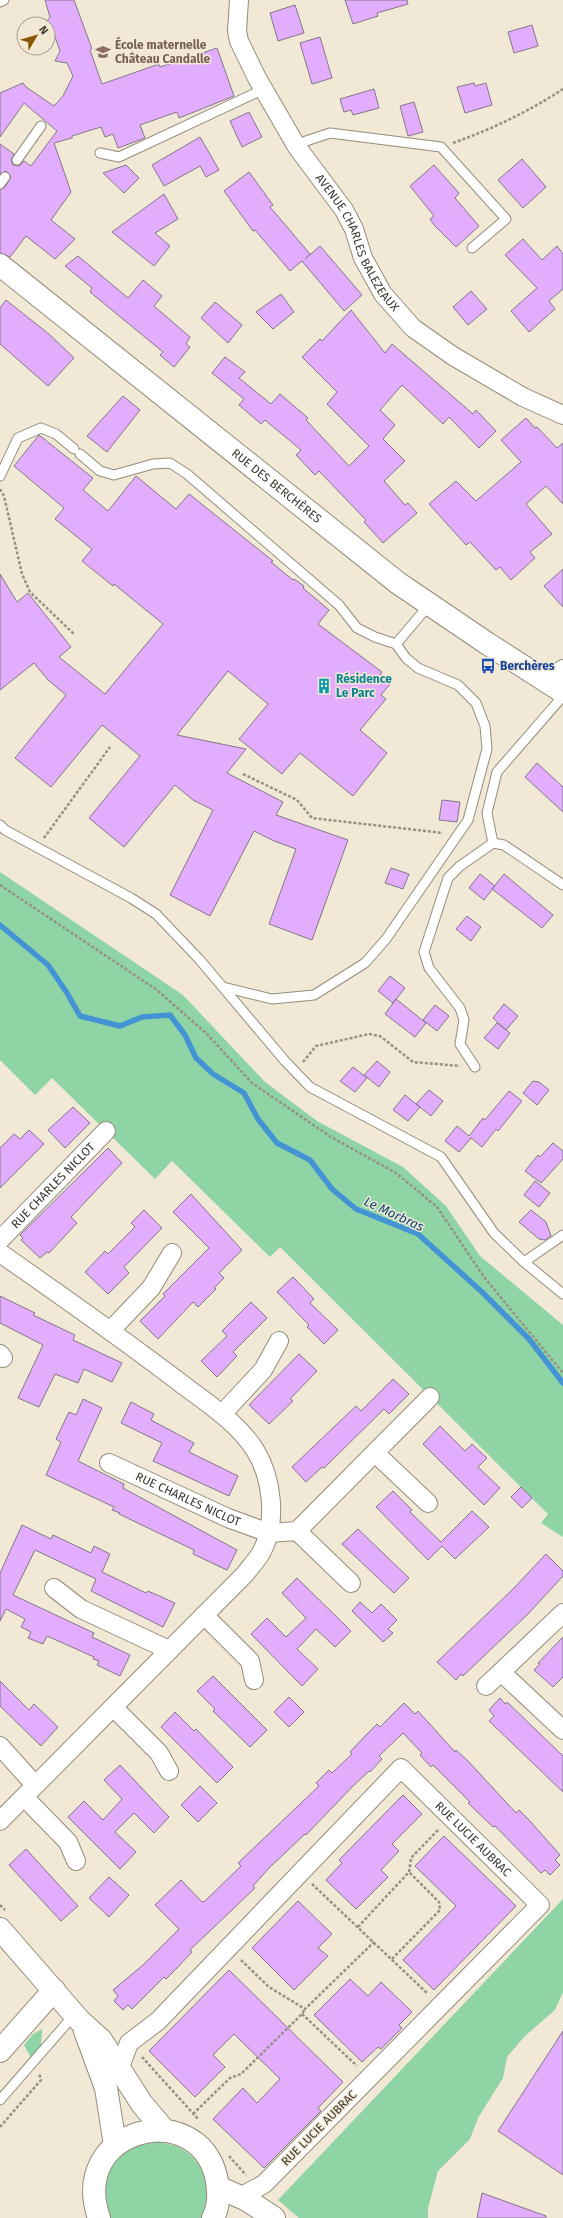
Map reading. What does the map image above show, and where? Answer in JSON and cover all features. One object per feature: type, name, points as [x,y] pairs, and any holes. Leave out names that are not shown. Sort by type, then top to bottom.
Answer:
[{"type":"street","name":"AVENUE CHARLES BALEZEAUX","points":[[239,0],[237,31],[239,41],[297,148],[344,210],[354,229],[363,258],[383,294],[413,328],[459,360],[523,397],[563,415]]},
{"type":"street","name":"RUE DES BERCHÈRES","points":[[0,265],[328,529],[429,605],[559,683]]},
{"type":"street","name":"RUE CHARLES NICLOT","points":[[0,1240],[106,1131]]},
{"type":"street","points":[[0,1253],[110,1331],[222,1414],[243,1433],[256,1451],[266,1474],[271,1502],[269,1532],[263,1550],[246,1574],[0,1821]]},
{"type":"street","points":[[110,1331],[151,1288],[172,1253]]},
{"type":"street","points":[[222,1414],[263,1370],[280,1341]]},
{"type":"street","points":[[351,1583],[297,1531],[430,1396]]},
{"type":"street","points":[[375,1453],[428,1503]]},
{"type":"street","name":"RUE CHARLES NICLOT","points":[[109,1463],[228,1518],[269,1532],[297,1531]]},
{"type":"street","points":[[54,1588],[81,1609],[170,1650]]},
{"type":"street","points":[[486,1686],[563,1613]]},
{"type":"street","points":[[204,1615],[250,1661],[254,1680]]},
{"type":"street","points":[[501,1672],[563,1730]]},
{"type":"street","points":[[113,1707],[159,1753],[169,1771]]},
{"type":"street","points":[[0,1746],[30,1791],[68,1842],[76,1861]]},
{"type":"street","name":"RUE LUCIE AUBRAC","points":[[130,2042],[158,2021],[401,1768],[540,1905],[249,2193]]},
{"type":"street","points":[[5,1922],[54,1990],[78,2018],[101,2040],[120,2067],[142,2104],[165,2131]]},
{"type":"street","points":[[0,2051],[54,1990]]},
{"type":"street","points":[[78,2018],[106,2088],[115,2145]]},
{"type":"street","points":[[120,2067],[130,2042]]},
{"type":"street","points":[[99,2218],[95,2203],[94,2188],[97,2173],[104,2159],[115,2145],[137,2133],[151,2130],[165,2131],[181,2135],[195,2144],[203,2152],[214,2170],[218,2187],[218,2200],[213,2218]]},
{"type":"street","points":[[218,2187],[249,2193],[274,2218]]},
{"type":"lane","points":[[0,2],[4,0]]},
{"type":"lane","points":[[100,153],[119,157],[264,89]]},
{"type":"lane","points":[[17,160],[41,126]]},
{"type":"lane","points":[[297,148],[306,141],[330,133],[441,147],[506,219],[472,248]]},
{"type":"lane","points":[[0,476],[18,438],[41,428],[56,434],[100,471],[114,475],[153,464],[170,463],[187,474],[339,605],[357,628],[375,637],[396,644],[406,658],[418,668],[458,685],[476,703],[485,726],[487,749],[468,820],[386,939],[365,963],[314,995],[272,999],[223,987]]},
{"type":"lane","points":[[396,644],[429,605]]},
{"type":"lane","points":[[493,843],[487,812],[497,772],[559,683]]},
{"type":"lane","points":[[0,825],[5,830],[131,898],[156,914],[223,987],[295,1072],[310,1087],[441,1157],[494,1233],[524,1262],[563,1294]]},
{"type":"lane","points":[[474,1068],[460,1044],[464,1020],[460,1008],[429,968],[424,952],[448,878],[460,866],[493,843],[504,844],[563,885]]},
{"type":"lane","points":[[524,1262],[563,1235]]},
{"type":"lane","points":[[0,2100],[32,2063],[78,2018]]},
{"type":"path","points":[[441,147],[488,130],[538,105],[563,89]]},
{"type":"path","points":[[0,489],[4,496],[22,574],[30,592],[75,635]]},
{"type":"path","points":[[38,847],[110,747]]},
{"type":"path","points":[[243,774],[297,800],[312,818],[459,835]]},
{"type":"path","points":[[0,885],[157,990],[207,1034],[252,1084],[331,1137],[396,1173],[437,1206],[484,1277],[563,1373]]},
{"type":"path","points":[[295,1072],[316,1046],[369,1034],[380,1036],[414,1062],[474,1068]]},
{"type":"path","points":[[358,1927],[409,1872],[411,1858],[441,1827]]},
{"type":"path","points":[[392,1959],[440,1910],[439,1902],[409,1872]]},
{"type":"path","points":[[306,1878],[430,1996]]},
{"type":"path","points":[[0,1905],[5,1922]]},
{"type":"path","points":[[193,2114],[230,2078],[241,2074],[374,1942]]},
{"type":"path","points":[[242,1955],[239,1958],[268,1987],[305,2009]]},
{"type":"path","points":[[302,2014],[360,2070]]},
{"type":"path","points":[[130,2042],[203,2126]]},
{"type":"path","points":[[0,2127],[41,2080],[32,2063]]},
{"type":"path","points":[[228,2154],[249,2193]]},
{"type":"green space","points":[[0,872],[183,995],[265,1082],[317,1121],[403,1167],[446,1206],[480,1256],[563,1325],[563,1537],[541,1523],[548,1514],[280,1247],[270,1257],[172,1161],[155,1179],[52,1078],[35,1095],[0,1060]]},
{"type":"green space","points":[[563,1899],[563,1992],[555,2010],[525,2036],[507,2057],[503,2078],[478,2118],[470,2139],[438,2171],[428,2208],[428,2218],[299,2218],[278,2200]]},
{"type":"green space","points":[[42,2029],[41,2046],[31,2058],[24,2045],[33,2034]]},
{"type":"green space","points":[[152,2141],[178,2147],[193,2157],[199,2165],[206,2182],[207,2191],[205,2209],[201,2218],[111,2218],[107,2204],[106,2190],[107,2179],[111,2168],[117,2159],[126,2152]]},
{"type":"building","points":[[45,0],[74,0],[92,49],[90,50],[102,84],[159,64],[160,67],[217,48],[234,96],[179,118],[177,112],[140,125],[145,138],[118,148],[113,134],[105,137],[101,127],[54,143],[71,192],[51,220],[75,239],[55,259],[26,236],[10,257],[0,253],[0,190],[5,187],[11,177],[6,171],[0,174],[0,144],[14,154],[11,160],[13,165],[19,166],[24,161],[31,166],[57,131],[24,103],[0,137],[0,93],[23,83],[26,87],[54,106],[63,96],[73,76],[67,63],[55,61],[60,51],[56,40],[56,16],[50,16]]},
{"type":"building","points":[[345,0],[407,0],[408,4],[377,13],[378,16],[353,24]]},
{"type":"building","points":[[295,5],[304,33],[278,41],[270,13]]},
{"type":"building","points":[[532,25],[538,46],[514,53],[508,32]]},
{"type":"building","points":[[320,37],[332,78],[312,84],[300,43]]},
{"type":"building","points":[[474,83],[475,86],[486,83],[492,105],[465,113],[457,87]]},
{"type":"building","points":[[374,89],[379,108],[353,115],[351,110],[344,112],[340,99]]},
{"type":"building","points":[[414,102],[423,132],[408,136],[400,106]]},
{"type":"building","points":[[249,112],[262,137],[242,147],[230,121]]},
{"type":"building","points":[[200,137],[219,170],[206,177],[200,166],[164,186],[152,165]]},
{"type":"building","points":[[522,159],[546,187],[523,208],[498,180]]},
{"type":"building","points":[[126,165],[139,178],[124,193],[103,173]]},
{"type":"building","points":[[434,165],[459,193],[455,198],[479,226],[456,247],[434,225],[430,219],[434,216],[410,186]]},
{"type":"building","points":[[249,172],[273,205],[270,207],[310,254],[305,259],[320,246],[362,295],[344,311],[302,261],[290,271],[255,230],[253,231],[224,191]]},
{"type":"building","points":[[164,194],[178,219],[155,233],[170,246],[154,266],[112,232]]},
{"type":"building","points":[[523,239],[542,260],[557,246],[563,254],[563,289],[549,301],[555,309],[529,332],[511,311],[537,288],[505,255]]},
{"type":"building","points":[[78,256],[128,298],[143,280],[162,296],[154,306],[190,337],[186,344],[190,347],[174,367],[160,355],[163,352],[90,292],[92,288],[65,266]]},
{"type":"building","points":[[471,291],[487,309],[468,325],[453,307]]},
{"type":"building","points":[[281,294],[294,312],[273,329],[256,312]]},
{"type":"building","points":[[6,300],[50,335],[74,358],[48,386],[0,344],[0,308]]},
{"type":"building","points":[[215,302],[242,325],[228,343],[201,318]]},
{"type":"building","points":[[351,310],[385,353],[392,344],[473,414],[476,410],[496,431],[479,448],[449,417],[443,424],[402,385],[380,410],[395,425],[383,439],[405,461],[384,481],[405,505],[408,503],[417,513],[383,543],[364,522],[366,520],[319,471],[315,475],[296,455],[301,450],[265,420],[261,424],[239,405],[244,399],[212,373],[225,357],[245,372],[239,378],[271,404],[280,394],[308,418],[306,420],[349,466],[369,446],[327,404],[337,392],[302,357],[320,339],[322,341]]},
{"type":"building","points":[[123,396],[140,410],[107,452],[87,436]]},
{"type":"building","points":[[526,418],[557,448],[563,443],[563,504],[546,486],[526,504],[552,534],[530,552],[535,558],[511,580],[500,567],[496,570],[470,542],[466,545],[429,504],[456,481],[476,501],[521,462],[501,440]]},
{"type":"building","name":"Résidence Le Parc","points":[[39,435],[93,478],[83,490],[108,511],[136,476],[176,509],[189,494],[273,561],[271,562],[293,580],[294,579],[304,586],[303,588],[329,610],[318,624],[382,672],[380,674],[391,683],[381,695],[386,699],[360,730],[387,753],[353,796],[300,753],[282,774],[239,739],[268,704],[228,671],[177,735],[246,749],[227,773],[283,802],[276,815],[348,840],[312,940],[269,924],[296,849],[274,841],[254,831],[210,916],[170,895],[213,810],[193,800],[175,785],[124,847],[89,818],[140,756],[102,725],[51,787],[15,758],[66,695],[48,680],[34,663],[0,690],[0,574],[17,602],[28,593],[71,647],[59,657],[105,694],[163,624],[114,584],[113,586],[82,561],[92,549],[55,519],[64,508],[14,466]]},
{"type":"building","points":[[563,569],[563,607],[544,586]]},
{"type":"building","points":[[537,763],[563,787],[563,812],[525,777]]},
{"type":"building","points":[[442,800],[460,802],[457,822],[439,820]]},
{"type":"building","points":[[391,868],[409,874],[403,889],[385,883]]},
{"type":"building","points":[[480,874],[495,886],[484,900],[469,888]]},
{"type":"building","points":[[504,874],[553,915],[542,928],[492,889]]},
{"type":"building","points":[[467,916],[481,927],[471,941],[456,929]]},
{"type":"building","points":[[390,976],[405,988],[393,1003],[378,991]]},
{"type":"building","points":[[396,999],[426,1023],[415,1037],[385,1014]]},
{"type":"building","points":[[504,1004],[518,1016],[506,1030],[493,1018]]},
{"type":"building","points":[[435,1005],[449,1016],[437,1031],[423,1020]]},
{"type":"building","points":[[497,1023],[510,1033],[498,1049],[484,1038]]},
{"type":"building","points":[[377,1061],[390,1072],[379,1087],[364,1075]]},
{"type":"building","points":[[353,1067],[367,1078],[355,1092],[340,1081]]},
{"type":"building","points":[[533,1081],[539,1082],[549,1090],[537,1105],[523,1093]]},
{"type":"building","points":[[429,1090],[443,1101],[431,1116],[416,1104]]},
{"type":"building","points":[[509,1091],[522,1101],[498,1131],[496,1129],[482,1147],[471,1138],[459,1152],[445,1141],[457,1126],[469,1136],[483,1118],[485,1120]]},
{"type":"building","points":[[405,1095],[420,1107],[408,1121],[393,1110]]},
{"type":"building","points":[[73,1107],[90,1123],[65,1148],[48,1130]]},
{"type":"building","points":[[29,1130],[44,1144],[0,1188],[0,1148],[14,1134],[20,1139]]},
{"type":"building","points":[[553,1143],[563,1151],[563,1159],[541,1183],[525,1171],[538,1155],[540,1157]]},
{"type":"building","points":[[108,1148],[122,1163],[71,1217],[77,1223],[49,1253],[47,1252],[40,1258],[21,1240],[23,1238],[20,1235]]},
{"type":"building","points":[[535,1181],[550,1193],[539,1207],[524,1195]]},
{"type":"building","points":[[191,1194],[242,1250],[219,1273],[224,1278],[214,1288],[216,1289],[198,1307],[193,1302],[158,1339],[140,1321],[165,1296],[163,1294],[209,1248],[173,1212]]},
{"type":"building","points":[[144,1210],[162,1228],[124,1267],[129,1273],[108,1294],[85,1272],[105,1251],[108,1254],[135,1227],[131,1223]]},
{"type":"building","points":[[531,1210],[546,1222],[551,1236],[545,1240],[539,1239],[519,1222]]},
{"type":"building","points":[[293,1277],[314,1299],[310,1303],[338,1330],[324,1344],[307,1327],[309,1325],[277,1292]]},
{"type":"building","points":[[0,1296],[35,1313],[33,1315],[75,1335],[73,1340],[122,1363],[112,1382],[84,1369],[78,1383],[55,1374],[39,1407],[18,1398],[43,1345],[0,1323]]},
{"type":"building","points":[[251,1302],[267,1318],[233,1352],[237,1356],[217,1377],[201,1361],[227,1336],[222,1331]]},
{"type":"building","points":[[299,1354],[317,1371],[290,1399],[293,1401],[269,1424],[249,1405]]},
{"type":"building","points":[[393,1379],[409,1394],[389,1414],[384,1409],[324,1468],[322,1467],[306,1482],[292,1467],[356,1406],[361,1411]]},
{"type":"building","points":[[83,1399],[102,1408],[78,1461],[124,1484],[123,1488],[237,1550],[227,1570],[193,1554],[194,1550],[119,1514],[120,1513],[112,1510],[114,1507],[46,1475],[61,1442],[56,1439],[69,1412],[76,1415]]},
{"type":"building","points":[[131,1402],[154,1414],[151,1420],[194,1443],[189,1452],[238,1476],[229,1496],[153,1461],[162,1443],[121,1423]]},
{"type":"building","points":[[440,1426],[465,1451],[472,1444],[487,1458],[478,1467],[500,1488],[484,1505],[423,1444]]},
{"type":"building","points":[[521,1487],[532,1498],[522,1508],[511,1497]]},
{"type":"building","points":[[393,1491],[412,1510],[410,1512],[441,1542],[472,1511],[489,1527],[455,1559],[442,1546],[428,1560],[376,1507]]},
{"type":"building","points":[[22,1525],[51,1539],[53,1535],[91,1553],[94,1546],[110,1554],[102,1572],[146,1593],[148,1591],[175,1603],[163,1627],[91,1591],[96,1579],[35,1550],[13,1595],[94,1633],[92,1637],[130,1655],[120,1676],[97,1665],[99,1661],[93,1659],[94,1657],[47,1636],[43,1644],[28,1638],[31,1632],[21,1627],[25,1619],[6,1609],[0,1621],[0,1573]]},
{"type":"building","points":[[358,1529],[409,1578],[394,1593],[342,1544]]},
{"type":"building","points":[[546,1554],[563,1571],[563,1576],[528,1614],[463,1676],[461,1674],[456,1680],[437,1662],[513,1589]]},
{"type":"building","points":[[297,1578],[351,1631],[335,1647],[316,1629],[297,1649],[318,1669],[302,1686],[251,1634],[267,1618],[286,1637],[306,1618],[282,1593]]},
{"type":"building","points":[[360,1602],[372,1613],[381,1604],[397,1620],[388,1629],[393,1633],[383,1642],[352,1611]]},
{"type":"building","points":[[563,1637],[563,1677],[553,1687],[534,1670],[540,1664],[538,1663]]},
{"type":"building","points":[[213,1676],[267,1730],[250,1747],[213,1711],[215,1709],[197,1691]]},
{"type":"building","points":[[0,1681],[29,1710],[34,1704],[58,1727],[41,1746],[0,1706]]},
{"type":"building","points":[[289,1697],[304,1712],[289,1727],[274,1712]]},
{"type":"building","points":[[500,1698],[505,1704],[507,1702],[563,1756],[563,1792],[489,1721],[494,1716],[489,1710]]},
{"type":"building","points":[[404,1703],[415,1714],[418,1711],[455,1752],[456,1750],[468,1761],[516,1813],[519,1810],[530,1821],[560,1855],[555,1860],[560,1865],[550,1875],[545,1870],[541,1873],[495,1826],[493,1827],[468,1803],[470,1802],[433,1765],[431,1767],[420,1755],[422,1753],[403,1733],[379,1756],[382,1759],[370,1772],[369,1771],[353,1786],[306,1835],[305,1834],[269,1868],[253,1886],[255,1888],[190,1950],[192,1952],[166,1979],[164,1977],[132,2009],[128,2005],[123,2010],[114,2001],[118,1996],[113,1990],[143,1965],[179,1929],[155,1905],[181,1880],[202,1902],[205,1901],[241,1866],[238,1863],[319,1786],[316,1783],[329,1770],[332,1773],[352,1754],[350,1752],[377,1724],[380,1727]]},
{"type":"building","points":[[175,1712],[194,1731],[196,1729],[233,1767],[217,1783],[161,1727]]},
{"type":"building","points":[[120,1765],[169,1817],[154,1833],[134,1813],[115,1832],[136,1852],[120,1869],[68,1817],[84,1801],[103,1820],[122,1799],[104,1780]]},
{"type":"building","points":[[200,1786],[217,1803],[198,1822],[181,1805]]},
{"type":"building","points":[[403,1795],[422,1814],[392,1844],[399,1851],[381,1870],[388,1877],[356,1909],[326,1880],[342,1863],[339,1860]]},
{"type":"building","points":[[444,1836],[516,1906],[434,1990],[403,1960],[456,1906],[415,1866]]},
{"type":"building","points":[[26,1849],[78,1906],[61,1921],[9,1865]]},
{"type":"building","points":[[109,1877],[129,1895],[109,1917],[89,1898]]},
{"type":"building","points":[[298,1901],[332,1934],[318,1948],[328,1956],[294,1990],[252,1948]]},
{"type":"building","points":[[229,1970],[343,2082],[318,2108],[321,2111],[264,2168],[213,2119],[243,2088],[257,2103],[280,2079],[234,2034],[213,2055],[225,2067],[195,2097],[149,2051]]},
{"type":"building","points":[[350,1979],[368,1996],[381,1982],[412,2012],[399,2025],[402,2028],[381,2049],[378,2047],[362,2062],[314,2015]]},
{"type":"building","points":[[563,2031],[563,2175],[498,2131]]},
{"type":"building","points":[[482,2193],[546,2216],[546,2218],[477,2218]]},
{"type":"waterway","name":"Le Morbras","points":[[0,925],[48,965],[67,993],[80,1016],[120,1026],[142,1017],[170,1015],[185,1035],[196,1058],[213,1074],[244,1093],[258,1119],[277,1143],[310,1160],[332,1189],[356,1209],[418,1234],[482,1292],[529,1339],[563,1383]]},
{"type":"place","name":"École maternelle Château Candalle","points":[[103,52]]},
{"type":"place","name":"Berchères","points":[[488,666]]},
{"type":"place","name":"Résidence Le Parc","points":[[324,686]]}]
